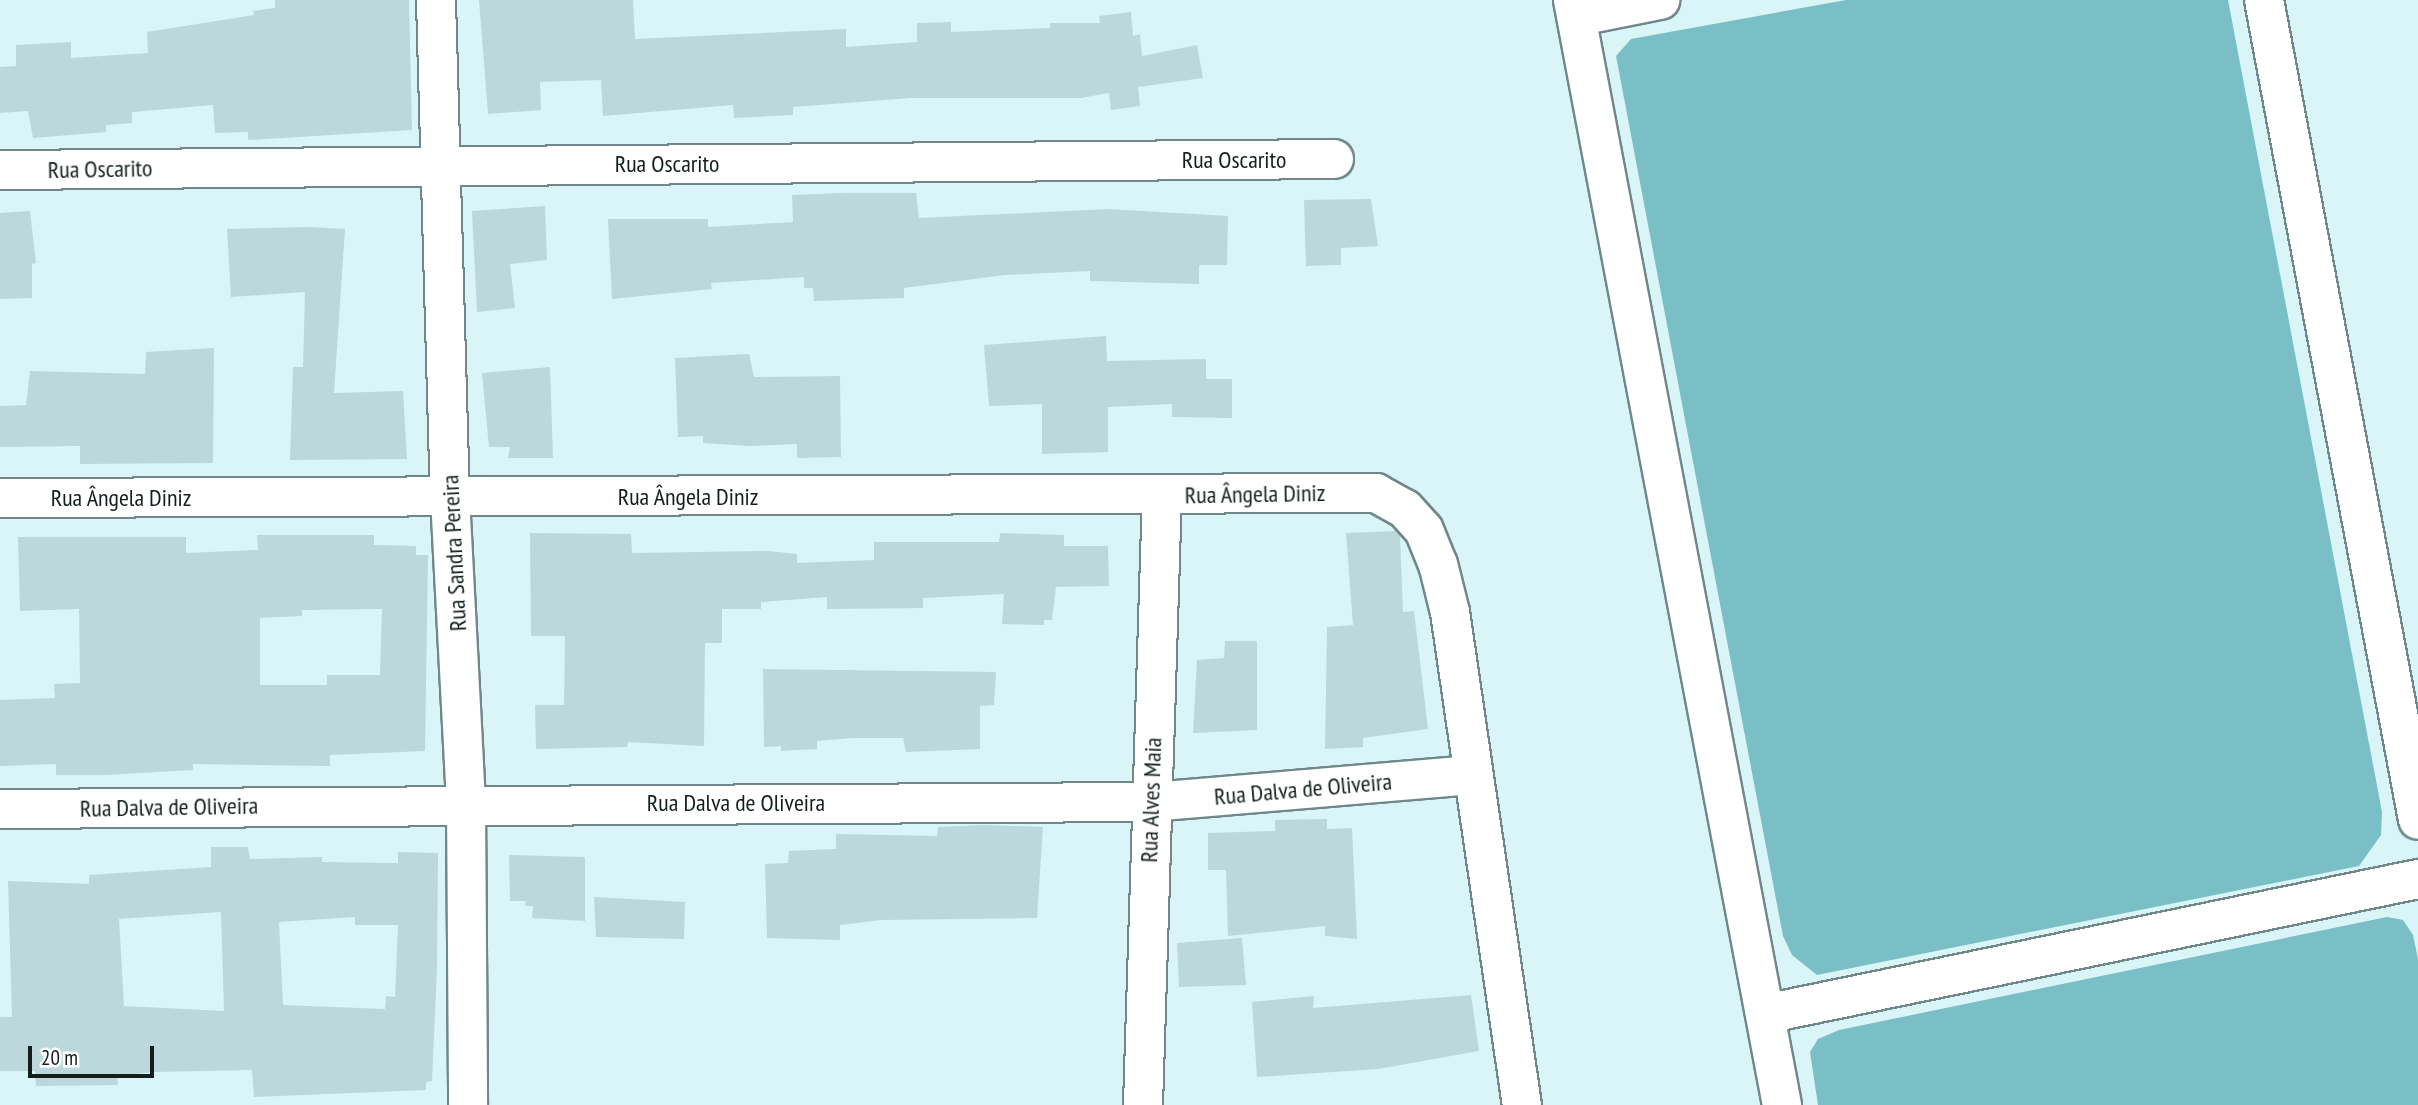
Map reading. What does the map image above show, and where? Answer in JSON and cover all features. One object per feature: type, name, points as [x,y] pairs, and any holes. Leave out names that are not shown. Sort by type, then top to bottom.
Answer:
[{"type":"street","name":"Rua Sandra Pereira","points":[[436,0],[450,497],[466,803],[468,1105]]},
{"type":"street","points":[[1660,0],[1576,8],[1782,1105]]},
{"type":"street","points":[[2264,0],[2418,820]]},
{"type":"street","name":"Rua Oscarito","points":[[0,170],[1334,159]]},
{"type":"street","name":"Rua Ângela Diniz","points":[[0,498],[1376,493],[1405,509],[1424,530],[1438,564],[1450,612],[1471,775]]},
{"type":"street","name":"Rua Alves Maia","points":[[1143,1105],[1162,495]]},
{"type":"street","points":[[1471,775],[1522,1105]]},
{"type":"street","name":"Rua Dalva de Oliveira","points":[[0,809],[466,803],[1151,802],[1471,775]]},
{"type":"street","points":[[1765,1014],[2418,879]]},
{"type":"water","points":[[1846,0],[2228,0],[2382,812],[2381,835],[2359,866],[1817,975],[1792,955],[1783,936],[1616,56],[1631,39]]},
{"type":"water","points":[[2387,917],[2403,920],[2413,935],[2418,959],[2418,1105],[1818,1105],[1810,1052],[1818,1039],[1839,1030]]},
{"type":"building","points":[[275,0],[409,0],[412,130],[248,140],[248,132],[215,133],[213,105],[132,112],[132,123],[106,125],[106,132],[33,138],[28,111],[0,113],[0,67],[16,66],[16,45],[71,42],[71,58],[148,53],[147,32],[254,15],[253,11],[275,8]]},
{"type":"building","points":[[479,0],[633,0],[635,39],[846,29],[846,47],[917,42],[917,23],[951,22],[951,32],[1050,28],[1050,23],[1100,23],[1099,16],[1131,12],[1133,36],[1140,34],[1142,56],[1197,45],[1203,78],[1138,87],[1140,106],[1111,110],[1109,93],[1081,98],[911,98],[793,107],[793,115],[734,118],[733,105],[603,116],[601,80],[540,82],[541,110],[488,114]]},
{"type":"building","points":[[916,193],[919,218],[1108,209],[1228,216],[1227,265],[1199,265],[1199,284],[1090,281],[1090,271],[1005,275],[904,288],[904,298],[814,301],[813,288],[804,288],[804,277],[711,283],[712,289],[612,299],[608,219],[708,219],[708,227],[793,222],[792,195]]},
{"type":"building","points":[[1371,199],[1378,246],[1341,248],[1341,265],[1306,266],[1304,200]]},
{"type":"building","points":[[545,206],[547,260],[510,264],[515,308],[477,312],[472,211]]},
{"type":"building","points":[[30,211],[36,263],[32,264],[32,298],[0,299],[0,213]]},
{"type":"building","points":[[227,229],[345,229],[334,393],[403,391],[407,459],[290,460],[293,367],[303,367],[305,292],[231,297]]},
{"type":"building","points":[[1106,336],[1107,361],[1206,359],[1206,379],[1232,379],[1232,418],[1172,417],[1172,404],[1108,407],[1108,452],[1042,454],[1042,404],[989,406],[984,345]]},
{"type":"building","points":[[214,348],[213,463],[80,464],[80,446],[0,447],[0,406],[26,405],[30,371],[145,374],[146,352]]},
{"type":"building","points":[[749,354],[754,377],[840,376],[841,457],[797,458],[797,444],[749,446],[703,443],[703,436],[678,437],[675,358]]},
{"type":"building","points":[[550,367],[553,458],[508,458],[510,447],[489,447],[482,373]]},
{"type":"building","points":[[1395,531],[1400,536],[1403,612],[1414,611],[1428,729],[1363,738],[1363,747],[1325,749],[1327,627],[1353,625],[1346,533]]},
{"type":"building","points":[[530,533],[631,534],[632,553],[769,551],[797,554],[797,563],[874,560],[874,542],[999,542],[1000,533],[1064,535],[1064,546],[1108,546],[1109,586],[1056,587],[1052,620],[1044,620],[1044,625],[1002,624],[1004,594],[923,598],[923,608],[827,609],[827,597],[761,602],[761,609],[722,609],[722,643],[705,643],[704,746],[628,742],[627,747],[536,749],[535,705],[564,705],[565,636],[531,636]]},
{"type":"building","points":[[257,535],[374,535],[374,545],[416,546],[416,555],[428,555],[425,751],[330,755],[330,766],[193,764],[193,770],[105,775],[56,775],[56,764],[0,766],[0,700],[55,698],[54,684],[80,683],[79,609],[20,611],[18,537],[186,537],[186,553],[258,550]],"holes":[[[382,609],[380,675],[327,675],[327,685],[260,685],[260,618],[302,616],[302,610]]]},
{"type":"building","points":[[1225,641],[1257,641],[1257,730],[1193,733],[1197,660],[1224,658]]},
{"type":"building","points":[[763,669],[996,672],[994,705],[980,706],[980,749],[906,752],[903,738],[853,738],[817,741],[817,749],[781,751],[781,746],[764,747]]},
{"type":"building","points":[[1327,819],[1327,829],[1352,828],[1357,939],[1325,936],[1325,926],[1228,936],[1226,870],[1208,870],[1208,833],[1275,831],[1275,820]]},
{"type":"building","points":[[938,827],[1043,827],[1037,918],[882,920],[840,925],[840,940],[767,938],[765,864],[788,863],[789,851],[836,849],[836,834],[937,836]]},
{"type":"building","points":[[211,847],[248,847],[250,859],[322,857],[322,862],[398,863],[398,852],[438,853],[432,1081],[426,1082],[426,1090],[254,1097],[252,1070],[154,1072],[117,1076],[118,1085],[36,1086],[35,1071],[0,1071],[0,1017],[12,1017],[8,881],[89,884],[89,875],[211,867]],"holes":[[[221,912],[224,1011],[124,1006],[119,919]],[[355,917],[355,925],[398,925],[395,997],[386,996],[385,1009],[283,1005],[279,922]]]},
{"type":"building","points":[[509,855],[585,857],[585,921],[532,918],[533,906],[525,906],[526,901],[510,901]]},
{"type":"building","points":[[594,897],[685,902],[684,939],[596,937]]},
{"type":"building","points":[[1242,938],[1246,985],[1179,987],[1177,943]]},
{"type":"building","points":[[1471,995],[1479,1051],[1378,1069],[1257,1077],[1252,1002],[1314,996],[1313,1008]]}]
